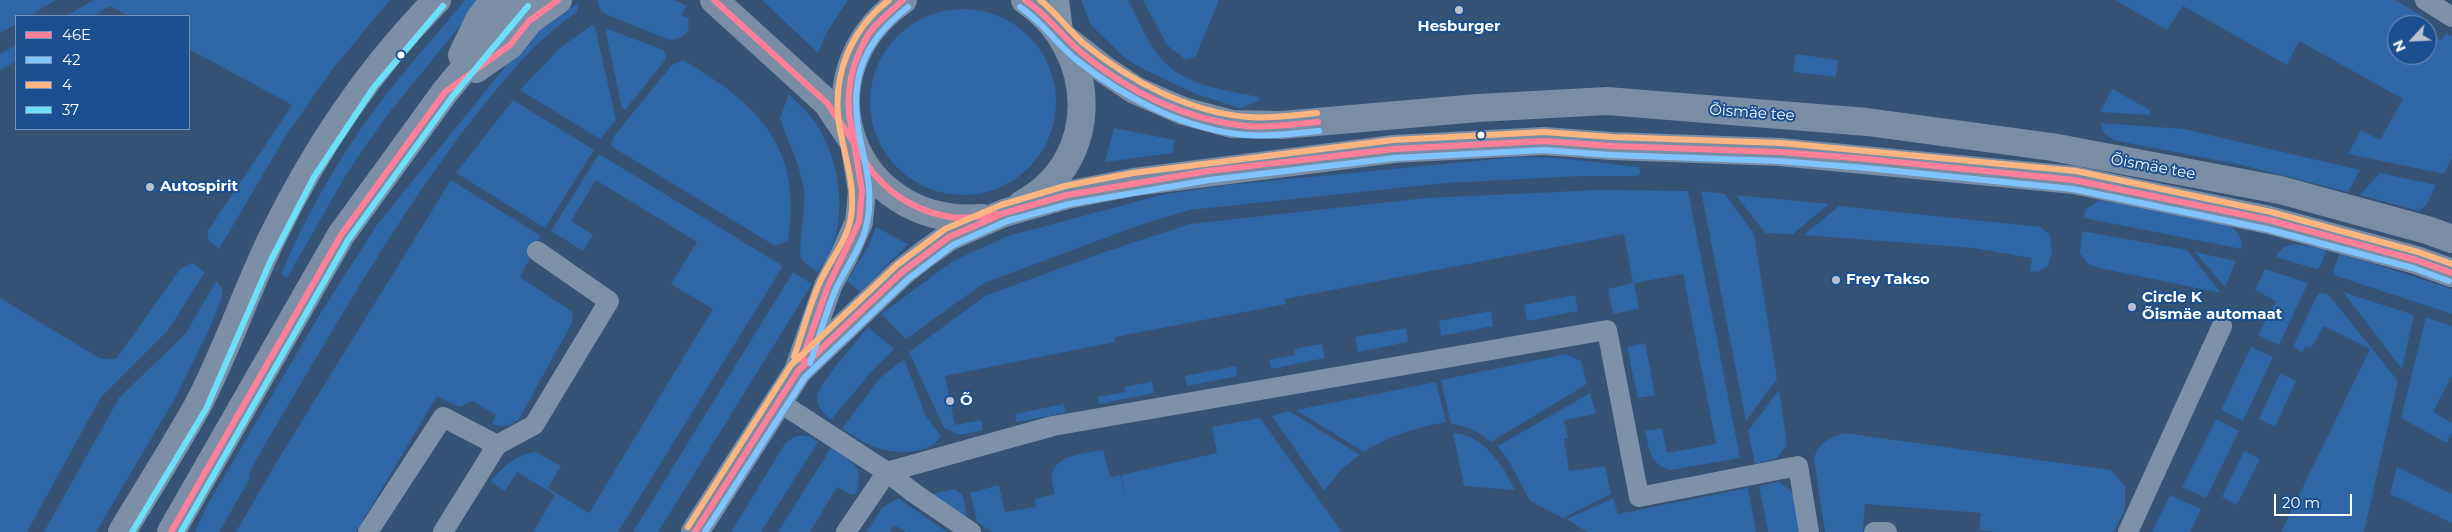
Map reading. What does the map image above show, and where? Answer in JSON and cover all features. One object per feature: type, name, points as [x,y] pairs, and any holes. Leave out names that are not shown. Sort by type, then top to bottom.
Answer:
[{"type":"main road","points":[[445,92],[479,20],[494,0]]},
{"type":"main road","points":[[170,532],[341,235],[445,92],[521,0]]},
{"type":"main road","points":[[445,92],[510,45],[529,21],[558,0]]},
{"type":"main road","name":"Õismäe tee","points":[[695,532],[798,372],[828,286],[859,222],[862,191],[854,143],[828,103],[714,0]]},
{"type":"main road","points":[[903,0],[876,22],[865,37],[850,70],[846,107],[854,143],[864,164],[878,182],[895,197],[915,208],[936,216],[959,220],[982,218],[1004,213],[1025,203],[1044,189],[1060,172],[1072,151],[1079,129],[1082,106],[1075,59],[1054,24],[1025,0]]},
{"type":"main road","points":[[122,532],[198,405],[232,335],[273,236],[322,145],[366,84],[431,4]]},
{"type":"main road","name":"Õismäe tee","points":[[1064,38],[1104,70],[1136,90],[1182,110],[1232,124],[1282,126],[1478,108],[1607,101],[1858,121],[2052,147],[2280,190],[2427,230],[2452,239]]},
{"type":"main road","name":"Õismäe tee","points":[[798,372],[902,272],[925,254],[949,237],[1004,213],[1068,196],[1134,182],[1208,171],[1394,149],[1544,142],[1780,152],[2074,180],[2269,220],[2416,260],[2452,273]]},
{"type":"street","points":[[1059,0],[1064,38]]},
{"type":"street","points":[[2425,0],[2452,17]]},
{"type":"street","points":[[443,532],[497,445],[534,424],[609,301],[537,251]]},
{"type":"street","points":[[2128,532],[2222,326]]},
{"type":"street","points":[[846,532],[888,472],[1053,426],[1607,330],[1639,497],[1798,466],[1809,532]]},
{"type":"street","points":[[779,402],[888,472],[914,493],[971,532]]},
{"type":"street","points":[[368,532],[443,417],[497,445]]},
{"type":"street","points":[[1874,532],[1888,532]]},
{"type":"shaded area","points":[[0,0],[56,0],[31,15],[15,15],[15,25],[0,33]]},
{"type":"shaded area","points":[[94,0],[390,0],[332,70],[287,134],[219,249],[209,241],[207,232],[292,105],[190,50],[190,15],[128,15],[110,6],[94,15],[68,15]]},
{"type":"shaded area","points":[[465,0],[481,0],[385,118],[347,173],[287,278],[281,274],[290,253],[322,190],[346,150],[395,83]]},
{"type":"shaded area","points":[[597,0],[674,0],[687,6],[681,15],[688,18],[689,28],[685,35],[677,39],[667,39],[605,14],[601,11]]},
{"type":"shaded area","points":[[762,0],[848,0],[827,32],[818,53]]},
{"type":"shaded area","points":[[1081,0],[1128,0],[1152,46],[1171,68],[1191,80],[1259,97],[1259,101],[1240,108],[1196,94],[1139,67],[1124,57],[1091,25]]},
{"type":"shaded area","points":[[1143,0],[1219,0],[1196,56],[1186,60],[1167,45]]},
{"type":"shaded area","points":[[2115,0],[2395,0],[2420,15],[2387,15],[2387,65],[2437,65],[2437,37],[2441,40],[2446,33],[2452,36],[2452,158],[2444,174],[2348,154],[2361,130],[2380,140],[2403,99],[2299,41],[2287,65],[2183,6],[2167,30]]},
{"type":"shaded area","points":[[579,3],[577,12],[536,45],[501,84],[449,150],[421,190],[368,272],[268,439],[250,471],[249,480],[219,532],[195,532],[208,504],[317,319],[376,226],[526,41],[553,18]]},
{"type":"shaded area","points":[[972,9],[999,16],[1015,24],[1029,36],[1041,50],[1049,66],[1055,84],[1055,120],[1049,138],[1041,154],[1029,168],[1015,180],[999,188],[981,194],[954,195],[927,188],[911,180],[885,154],[871,120],[870,93],[877,66],[885,50],[911,24],[945,10]]},
{"type":"shaded area","points":[[592,25],[595,27],[616,120],[600,139],[520,90],[561,47]]},
{"type":"shaded area","points":[[605,28],[663,50],[666,54],[666,59],[626,109],[622,109]]},
{"type":"shaded area","points":[[15,46],[15,62],[0,71],[0,54]]},
{"type":"shaded area","points":[[1796,54],[1838,60],[1836,77],[1793,72]]},
{"type":"shaded area","points":[[683,60],[733,93],[753,112],[769,132],[781,154],[789,180],[791,208],[788,241],[775,246],[611,146],[614,136],[672,65]]},
{"type":"shaded area","points":[[2112,89],[2150,110],[2150,115],[2100,112]]},
{"type":"shaded area","points":[[789,94],[812,118],[823,136],[835,168],[838,186],[839,220],[836,237],[829,255],[817,272],[806,264],[800,252],[804,191],[797,164],[780,118]]},
{"type":"shaded area","points":[[513,100],[594,150],[545,228],[456,173]]},
{"type":"shaded area","points":[[2100,123],[2184,129],[2360,170],[2348,192],[2237,164],[2113,140],[2104,133]]},
{"type":"shaded area","points":[[1114,128],[1175,140],[1173,153],[1105,162]]},
{"type":"shaded area","points":[[599,154],[783,266],[618,532],[533,532],[555,495],[517,472],[505,491],[491,482],[505,466],[522,456],[536,452],[561,466],[548,488],[589,513],[713,309],[671,284],[697,242],[596,180],[571,221],[593,235],[583,251],[551,231]]},
{"type":"shaded area","points":[[1516,157],[1559,158],[1639,167],[1640,174],[1636,176],[1581,176],[1446,183],[1189,210],[1137,226],[984,283],[906,339],[881,314],[953,261],[1008,236],[1165,194],[1228,185]]},
{"type":"shaded area","points":[[2380,173],[2436,185],[2426,206],[2419,211],[2360,195]]},
{"type":"shaded area","points":[[451,180],[541,236],[520,277],[573,312],[572,323],[519,419],[506,426],[499,426],[492,424],[496,415],[472,401],[459,407],[437,396],[356,532],[236,532],[279,458]]},
{"type":"shaded area","points":[[1599,190],[1688,191],[1740,458],[1670,470],[1654,460],[1645,431],[1662,428],[1667,453],[1716,444],[1683,274],[1634,283],[1639,309],[1613,314],[1608,289],[1633,283],[1624,234],[1285,299],[1286,304],[1115,337],[1115,342],[945,376],[955,425],[981,420],[983,430],[960,435],[944,428],[909,352],[985,296],[1099,254],[1190,224],[1426,198]]},
{"type":"shaded area","points":[[1701,191],[1725,194],[1754,234],[1777,379],[1746,421]]},
{"type":"shaded area","points":[[1736,195],[1829,204],[1793,234],[1765,233]]},
{"type":"shaded area","points":[[2100,200],[2226,224],[2238,234],[2242,249],[2084,218],[2085,210]]},
{"type":"shaded area","points":[[1839,206],[2041,227],[2050,235],[2052,251],[2048,266],[2038,272],[2030,271],[2032,258],[1974,248],[1804,235]]},
{"type":"shaded area","points":[[876,227],[908,244],[860,292],[847,281],[869,245]]},
{"type":"shaded area","points":[[2082,231],[2187,250],[2221,293],[2099,268],[2088,264],[2080,253]]},
{"type":"shaded area","points":[[2296,244],[2327,249],[2320,267],[2316,269],[2276,257],[2284,247]]},
{"type":"shaded area","points":[[2195,252],[2236,261],[2225,287]]},
{"type":"shaded area","points":[[2340,253],[2452,289],[2452,314],[2334,275],[2333,271]]},
{"type":"shaded area","points":[[192,263],[205,272],[169,329],[101,397],[27,532],[0,532],[0,298],[101,359],[116,359],[180,269]]},
{"type":"shaded area","points":[[2265,269],[2308,283],[2279,345],[2258,335],[2276,301],[2255,290]]},
{"type":"shaded area","points":[[793,272],[812,284],[658,532],[633,532]]},
{"type":"shaded area","points":[[216,281],[222,288],[222,297],[211,325],[177,395],[96,532],[44,532],[119,398],[186,333]]},
{"type":"shaded area","points":[[2343,292],[2414,315],[2402,369]]},
{"type":"shaded area","points":[[2320,293],[2327,294],[2332,299],[2398,381],[2364,532],[2281,532],[2370,349],[2324,326],[2311,348],[2306,346],[2302,352],[2293,347],[2316,297]]},
{"type":"shaded area","points":[[1575,295],[1578,311],[1527,321],[1524,305]]},
{"type":"shaded area","points":[[1491,311],[1493,326],[1441,336],[1439,321]]},
{"type":"shaded area","points":[[2426,317],[2452,326],[2452,376],[2433,412],[2452,423],[2452,433],[2447,443],[2401,418]]},
{"type":"shaded area","points":[[868,327],[894,349],[872,371],[831,420],[823,413],[818,404],[817,397],[819,391],[824,382]]},
{"type":"shaded area","points":[[1406,328],[1408,342],[1358,352],[1355,337]]},
{"type":"shaded area","points":[[1645,343],[1655,395],[1638,398],[1627,347]]},
{"type":"shaded area","points":[[1322,344],[1325,358],[1271,369],[1269,360],[1295,355],[1294,349]]},
{"type":"shaded area","points":[[2251,347],[2273,357],[2243,421],[2221,410]]},
{"type":"shaded area","points":[[1566,354],[1581,361],[1587,384],[1491,442],[1472,430],[1451,424],[1441,380]]},
{"type":"shaded area","points":[[904,359],[926,416],[941,436],[936,442],[921,450],[902,452],[884,450],[864,442],[842,429],[880,378]]},
{"type":"shaded area","points":[[1236,366],[1237,376],[1187,386],[1185,376]]},
{"type":"shaded area","points":[[2280,373],[2296,381],[2275,427],[2259,419]]},
{"type":"shaded area","points":[[1152,382],[1154,393],[1099,404],[1098,397],[1125,392],[1124,387]]},
{"type":"shaded area","points":[[1436,382],[1446,422],[1403,433],[1364,452],[1296,410]]},
{"type":"shaded area","points":[[1779,390],[1787,445],[1777,458],[1755,464],[1748,431]]},
{"type":"shaded area","points":[[1590,393],[1596,414],[1564,420],[1568,438],[1564,439],[1569,471],[1605,466],[1611,494],[1563,518],[1530,501],[1511,465],[1498,446]]},
{"type":"shaded area","points":[[1064,404],[1066,413],[1016,422],[1015,414]]},
{"type":"shaded area","points":[[1289,411],[1360,455],[1342,469],[1324,491],[1272,416]]},
{"type":"shaded area","points":[[1260,418],[1342,532],[992,532],[977,522],[970,493],[999,485],[1005,512],[1036,507],[1035,499],[1055,494],[1052,479],[1053,471],[1057,464],[1071,456],[1103,450],[1110,477],[1120,475],[1126,498],[1121,475],[1217,453],[1212,427]]},
{"type":"shaded area","points":[[2216,419],[2239,431],[2206,498],[2182,487]]},
{"type":"shaded area","points":[[1453,433],[1474,439],[1483,445],[1505,471],[1515,490],[1464,486]]},
{"type":"shaded area","points":[[1844,433],[2111,470],[2125,486],[2125,509],[2114,532],[1994,532],[1979,530],[1981,513],[1865,504],[1863,532],[1825,532],[1814,459],[1821,445],[1829,439]]},
{"type":"shaded area","points":[[796,436],[808,436],[818,442],[761,532],[731,532],[786,442]]},
{"type":"shaded area","points":[[831,448],[851,461],[858,470],[859,477],[856,494],[851,495],[837,487],[810,532],[778,532]]},
{"type":"shaded area","points":[[2244,451],[2260,459],[2237,505],[2222,497]]},
{"type":"shaded area","points":[[2397,467],[2452,494],[2452,523],[2390,494]]},
{"type":"shaded area","points":[[1779,482],[1794,493],[1801,532],[1768,532],[1759,486]]},
{"type":"shaded area","points":[[1748,488],[1756,532],[1587,532],[1567,519],[1613,498],[1618,514]]},
{"type":"shaded area","points":[[955,489],[963,496],[967,517],[932,494]]},
{"type":"shaded area","points":[[2170,495],[2201,509],[2190,532],[2152,532]]},
{"type":"shaded area","points":[[898,498],[947,532],[906,532],[894,525],[890,532],[866,532],[882,508]]},
{"type":"transit line","name":"46E","points":[[171,532],[341,235],[445,92],[510,45],[529,21],[558,0]]},
{"type":"transit line","name":"46E","points":[[714,0],[827,103],[854,143],[862,191],[859,222],[828,286],[802,360]]},
{"type":"transit line","name":"4","points":[[794,357],[816,291],[846,234],[851,217],[851,182],[839,124],[838,89],[841,72],[854,40],[875,12],[889,0]]},
{"type":"transit line","name":"46E","points":[[903,0],[871,30],[855,64],[849,93],[850,122],[858,148],[873,172],[893,192],[919,208],[956,218],[999,214]]},
{"type":"transit line","name":"46E","points":[[1025,0],[1041,12],[1075,47],[1101,68],[1139,92],[1180,111],[1202,118],[1246,126],[1318,122]]},
{"type":"transit line","name":"4","points":[[1040,0],[1083,43],[1101,57],[1140,82],[1182,101],[1204,109],[1248,117],[1274,117],[1317,113]]},
{"type":"transit line","name":"37","points":[[132,532],[206,409],[271,260],[314,177],[374,87],[443,6]]},
{"type":"transit line","name":"37","points":[[181,532],[348,240],[452,97],[528,6]]},
{"type":"transit line","name":"42","points":[[810,363],[831,300],[865,232],[869,213],[869,183],[857,122],[857,84],[861,67],[868,51],[878,36],[891,21],[908,7]]},
{"type":"transit line","name":"42","points":[[1020,7],[1036,20],[1070,55],[1097,75],[1136,100],[1179,119],[1202,127],[1247,135],[1319,131]]},
{"type":"transit line","name":"4","points":[[688,527],[791,365],[897,265],[945,229],[1001,205],[1065,186],[1133,173],[1393,140],[1544,132],[1612,137],[1781,143],[2076,171],[2271,212],[2418,252],[2452,264]]},
{"type":"transit line","name":"46E","points":[[695,532],[798,371],[902,272],[949,237],[1004,213],[1067,195],[1208,171],[1394,149],[1544,141],[1612,146],[1780,152],[1867,159],[2074,180],[2269,220],[2416,260],[2452,273]]},
{"type":"transit line","name":"42","points":[[705,532],[805,377],[908,279],[953,245],[1007,221],[1069,204],[1209,180],[1395,158],[1544,150],[1612,155],[1779,161],[1866,168],[2073,189],[2267,229],[2413,268],[2449,281]]},
{"type":"place","name":"Hesburger","points":[[1459,10]]},
{"type":"place","name":"Autospirit","points":[[150,187]]},
{"type":"place","name":"Frey Takso","points":[[1836,280]]},
{"type":"place","name":"Circle K Õismäe automaat","points":[[2132,307]]},
{"type":"place","name":"Õ","points":[[950,401]]}]
